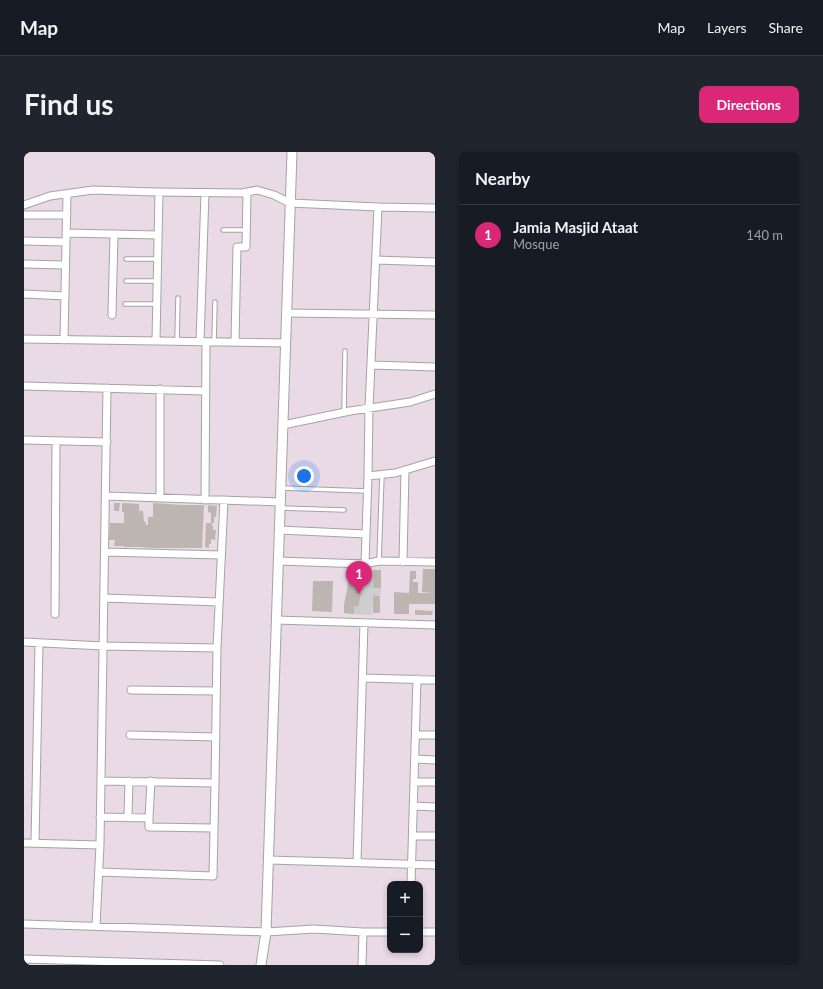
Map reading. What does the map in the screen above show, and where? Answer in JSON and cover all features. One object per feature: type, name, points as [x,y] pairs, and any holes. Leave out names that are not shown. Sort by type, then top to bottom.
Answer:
[{"type":"street","points":[[261,965],[266,932],[269,860],[292,152]]},
{"type":"street","points":[[24,205],[50,196],[93,190],[242,193],[257,190],[274,195],[290,203],[435,208]]},
{"type":"street","points":[[156,341],[159,192]]},
{"type":"street","points":[[205,192],[203,342],[205,391],[205,500]]},
{"type":"street","points":[[235,342],[237,247],[246,247],[247,192]]},
{"type":"street","points":[[64,340],[67,194]]},
{"type":"street","points":[[365,564],[369,408],[378,207]]},
{"type":"street","points":[[24,215],[67,215]]},
{"type":"street","points":[[66,233],[158,235]]},
{"type":"street","points":[[112,315],[114,234]]},
{"type":"street","points":[[24,241],[66,242]]},
{"type":"street","points":[[376,260],[435,262]]},
{"type":"street","points":[[24,264],[66,265]]},
{"type":"street","points":[[24,294],[65,296]]},
{"type":"street","points":[[286,313],[435,315]]},
{"type":"street","points":[[24,339],[286,343]]},
{"type":"street","points":[[371,365],[435,367]]},
{"type":"street","points":[[24,386],[205,391]]},
{"type":"street","points":[[96,926],[100,846],[107,388]]},
{"type":"street","points":[[160,389],[160,498]]},
{"type":"street","points":[[283,425],[344,412],[410,402],[435,394]]},
{"type":"street","points":[[24,440],[107,442]]},
{"type":"street","points":[[55,614],[56,441]]},
{"type":"street","points":[[368,476],[395,473],[435,461]]},
{"type":"street","points":[[403,562],[405,470]]},
{"type":"street","points":[[106,496],[224,500],[280,505]]},
{"type":"street","points":[[99,872],[213,876],[217,648],[224,500]]},
{"type":"street","points":[[279,530],[366,534]]},
{"type":"street","points":[[105,552],[221,555]]},
{"type":"street","points":[[278,561],[365,564],[379,561],[435,562]]},
{"type":"street","points":[[104,598],[219,602]]},
{"type":"street","points":[[276,620],[435,625]]},
{"type":"street","points":[[357,862],[364,623]]},
{"type":"street","points":[[24,642],[103,646],[217,648]]},
{"type":"street","points":[[35,843],[39,643]]},
{"type":"street","points":[[363,678],[435,680]]},
{"type":"street","points":[[411,881],[417,679]]},
{"type":"street","points":[[131,690],[216,691]]},
{"type":"street","points":[[130,735],[216,737]]},
{"type":"street","points":[[416,735],[435,735]]},
{"type":"street","points":[[415,759],[435,760]]},
{"type":"street","points":[[101,781],[215,783]]},
{"type":"street","points":[[128,818],[129,781]]},
{"type":"street","points":[[151,782],[149,827],[214,828]]},
{"type":"street","points":[[414,782],[435,782]]},
{"type":"street","points":[[413,806],[435,807]]},
{"type":"street","points":[[100,817],[149,818]]},
{"type":"street","points":[[412,836],[435,836]]},
{"type":"street","points":[[24,843],[100,846]]},
{"type":"street","points":[[269,860],[435,865]]},
{"type":"street","points":[[24,924],[266,932],[314,929],[387,932]]},
{"type":"street","points":[[362,965],[363,932]]},
{"type":"street","points":[[423,932],[435,932]]},
{"type":"street","points":[[24,959],[220,965]]},
{"type":"lane","points":[[223,230],[246,230]]},
{"type":"lane","points":[[126,259],[158,259]]},
{"type":"lane","points":[[126,281],[157,281]]},
{"type":"lane","points":[[177,341],[178,298]]},
{"type":"lane","points":[[214,342],[215,302]]},
{"type":"lane","points":[[125,304],[157,304]]},
{"type":"lane","points":[[344,412],[345,351]]},
{"type":"lane","points":[[379,561],[382,474]]},
{"type":"lane","points":[[280,488],[368,491]]},
{"type":"lane","points":[[280,505],[344,510]]},
{"type":"shaded area","points":[[24,152],[435,152],[435,965],[24,965]]},
{"type":"shaded area","points":[[348,569],[374,570],[373,587],[381,588],[381,595],[373,595],[372,615],[347,614]]},
{"type":"building","points":[[114,503],[120,503],[119,511],[114,511]]},
{"type":"building","points":[[122,503],[139,504],[140,517],[140,511],[143,511],[144,522],[146,522],[146,525],[148,525],[148,517],[153,517],[153,503],[204,505],[202,548],[114,546],[115,540],[109,540],[110,523],[124,523]]},
{"type":"building","points":[[208,505],[217,506],[216,517],[214,517],[214,523],[212,523],[213,530],[216,530],[215,540],[211,539],[209,548],[205,547],[206,523],[211,523],[211,513],[208,512]]},
{"type":"building","points":[[423,569],[435,569],[435,604],[409,604],[409,614],[394,614],[394,592],[409,593],[410,571],[416,571],[416,579],[413,579],[413,582],[418,582],[418,593],[432,593],[422,592]]},
{"type":"building","points":[[374,570],[381,570],[381,588],[373,588]]},
{"type":"building","points":[[350,576],[364,579],[358,607],[354,606],[354,614],[344,613],[344,604]]},
{"type":"building","points":[[313,581],[333,581],[332,612],[312,611]]},
{"type":"building","points":[[373,595],[380,596],[380,613],[373,613]]},
{"type":"building","points":[[415,610],[433,611],[432,615],[415,615]]},
{"type":"place","name":"Jamia Masjid Ataat","points":[[359,594]]}]
